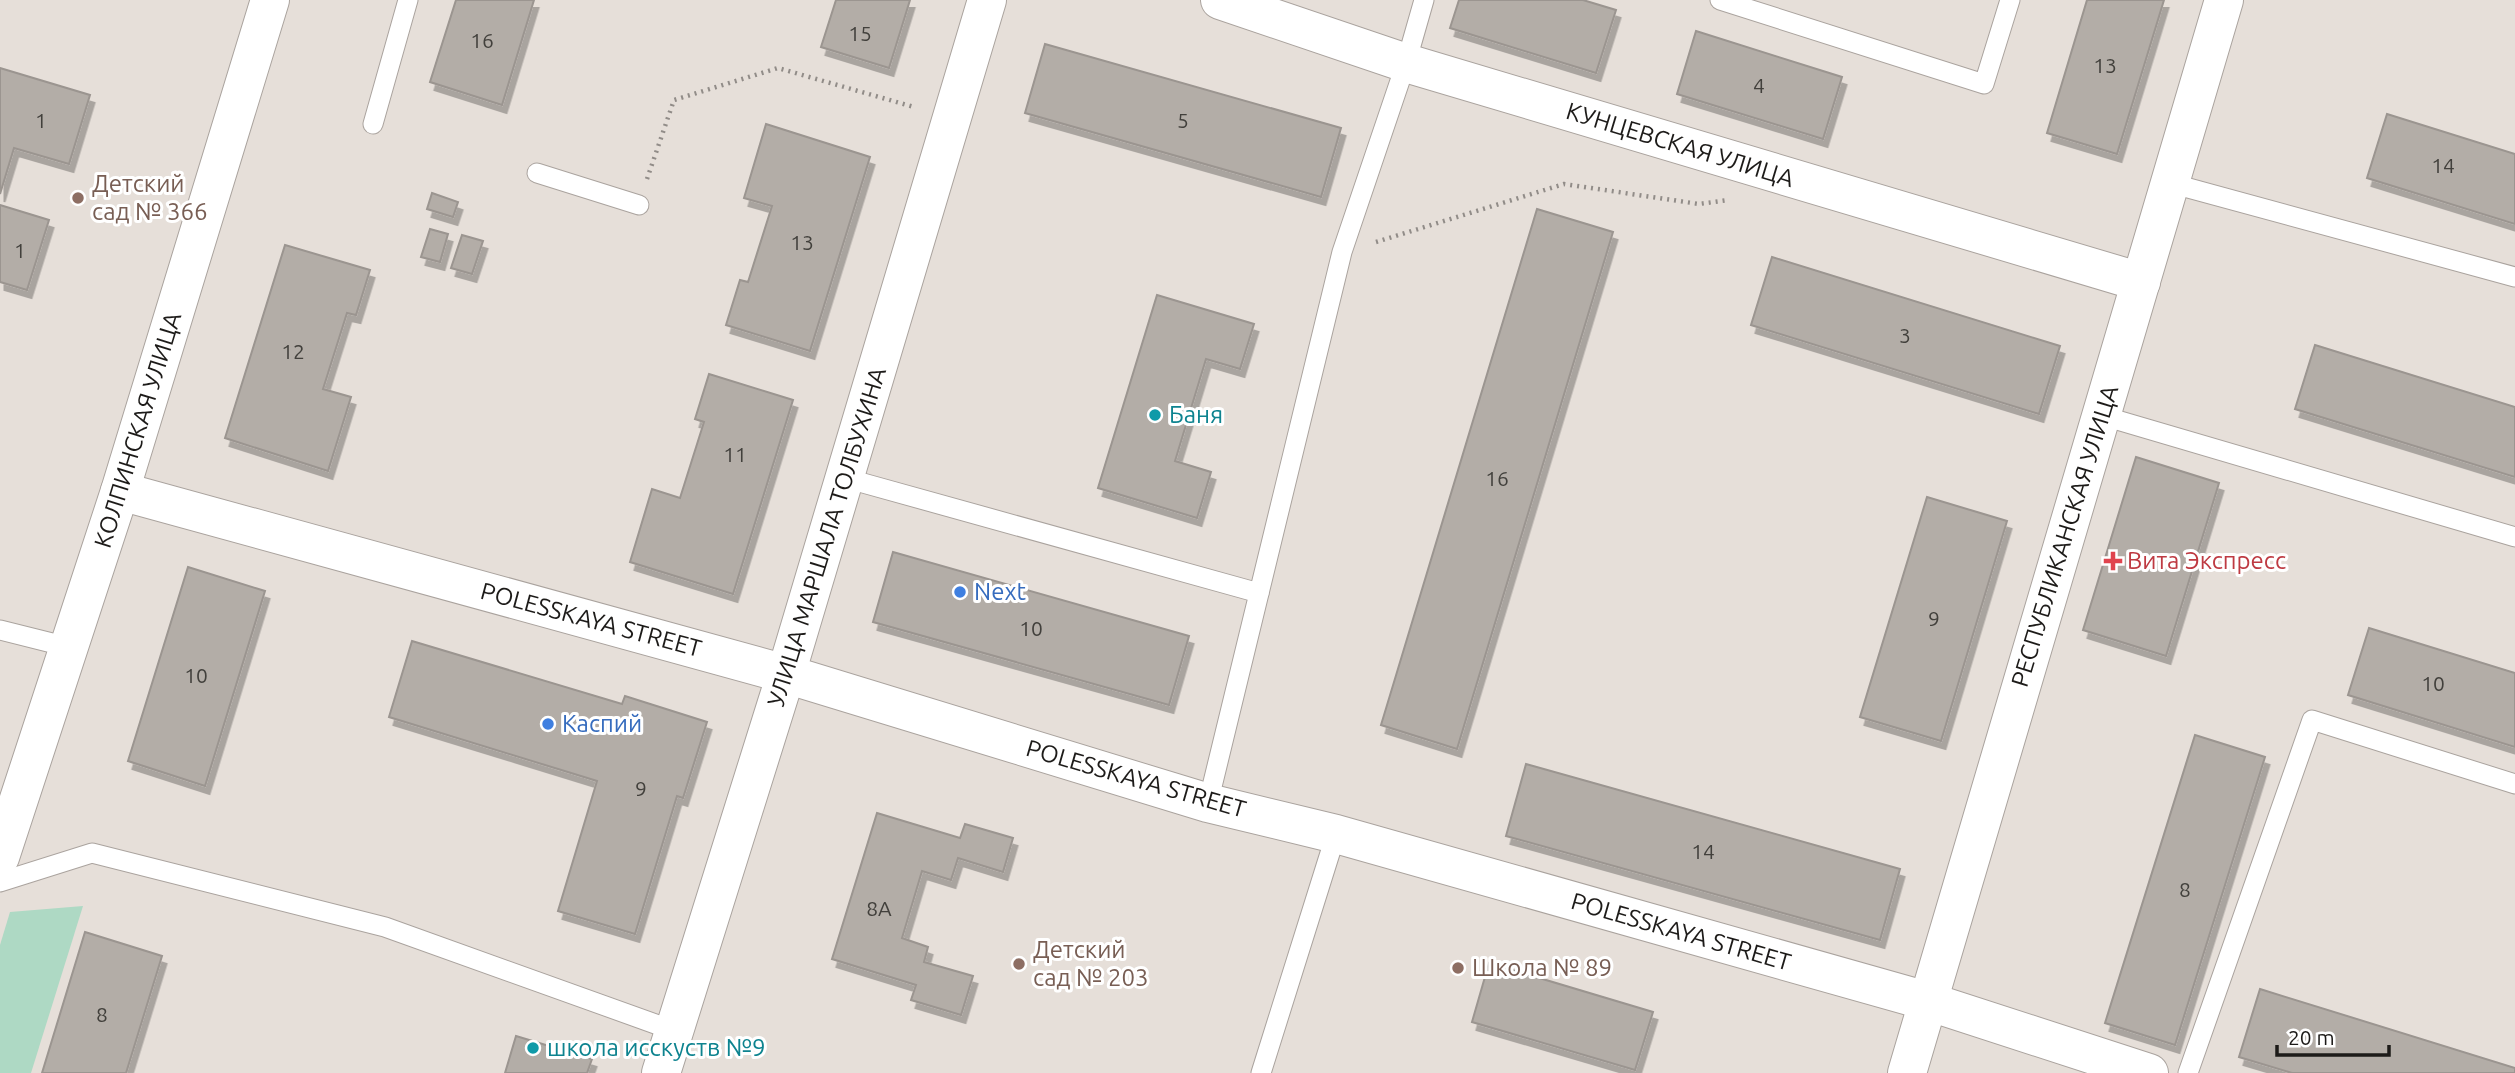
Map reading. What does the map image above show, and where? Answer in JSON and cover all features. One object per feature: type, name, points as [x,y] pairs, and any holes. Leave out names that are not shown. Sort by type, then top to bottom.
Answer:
[{"type":"street","name":"КОЛПИНСКАЯ УЛИЦА","points":[[0,858],[120,491],[270,0]]},
{"type":"street","name":"УЛИЦА МАРШАЛА ТОЛБУХИНА","points":[[661,1073],[786,674],[987,0]]},
{"type":"street","name":"КУНЦЕВСКАЯ УЛИЦА","points":[[1220,0],[1406,63],[2141,282]]},
{"type":"street","name":"РЕСПУБЛИКАНСКАЯ УЛИЦА","points":[[1907,1073],[2224,0]]},
{"type":"street","name":"POLESSKAYA STREET","points":[[120,491],[786,674],[1208,803],[1336,834],[1927,1002],[2149,1073]]},
{"type":"lane","points":[[373,124],[408,0]]},
{"type":"lane","points":[[1208,803],[1342,252],[1406,63],[1424,0]]},
{"type":"lane","points":[[1720,0],[1984,84],[2010,0]]},
{"type":"lane","points":[[537,173],[639,205]]},
{"type":"lane","points":[[2170,183],[2515,277]]},
{"type":"lane","points":[[2101,415],[2515,537]]},
{"type":"lane","points":[[845,478],[1259,593]]},
{"type":"lane","points":[[0,630],[68,648]]},
{"type":"lane","points":[[2189,1073],[2312,720],[2515,784]]},
{"type":"lane","points":[[1261,1073],[1336,834]]},
{"type":"lane","points":[[0,882],[92,853],[385,927],[674,1031]]},
{"type":"path","points":[[639,205],[674,100],[778,68],[952,118]]},
{"type":"path","points":[[1342,252],[1564,184],[1699,204],[1768,193],[1782,175]]},
{"type":"green space","points":[[83,906],[31,1073],[0,1073],[0,945],[10,912]]},
{"type":"building","points":[[456,0],[534,0],[502,105],[430,82]]},
{"type":"building","points":[[836,0],[910,0],[889,68],[821,47]]},
{"type":"building","points":[[1459,0],[1583,0],[1616,10],[1596,73],[1450,28]]},
{"type":"building","points":[[2087,0],[2164,0],[2117,154],[2047,133]]},
{"type":"building","points":[[1696,31],[1842,77],[1823,139],[1677,94]]},
{"type":"building","points":[[1045,44],[1341,128],[1321,197],[1025,113]]},
{"type":"building","name":"Детский сад № 366","points":[[0,68],[90,95],[69,164],[14,148],[0,194]]},
{"type":"building","points":[[2387,114],[2515,154],[2515,224],[2367,178]]},
{"type":"building","points":[[766,124],[870,157],[810,351],[726,325],[740,280],[748,282],[772,206],[744,198]]},
{"type":"building","points":[[432,193],[458,202],[453,217],[427,209]]},
{"type":"building","name":"Детский сад № 366","points":[[0,205],[49,220],[27,290],[0,282]]},
{"type":"building","points":[[1537,209],[1613,232],[1457,749],[1381,725]]},
{"type":"building","points":[[430,229],[448,234],[440,262],[421,257]]},
{"type":"building","points":[[462,235],[483,241],[472,274],[451,268]]},
{"type":"building","points":[[285,245],[370,270],[356,315],[347,313],[323,389],[351,397],[328,471],[225,438]]},
{"type":"building","points":[[1772,257],[2060,346],[2039,414],[1751,325]]},
{"type":"building","name":"Баня","points":[[1157,295],[1254,324],[1240,369],[1206,359],[1175,461],[1211,472],[1197,518],[1098,488]]},
{"type":"building","points":[[2315,345],[2515,407],[2515,477],[2295,409]]},
{"type":"building","points":[[709,374],[793,400],[733,594],[630,562],[652,489],[680,498],[704,422],[695,419]]},
{"type":"building","points":[[2136,457],[2219,483],[2166,656],[2083,630]]},
{"type":"building","points":[[1927,497],[2007,521],[1941,741],[1860,717]]},
{"type":"building","points":[[893,552],[1189,636],[1169,705],[873,622]]},
{"type":"building","points":[[188,567],[265,591],[205,786],[128,761]]},
{"type":"building","points":[[2369,628],[2515,673],[2515,747],[2348,695]]},
{"type":"building","points":[[412,641],[622,704],[625,696],[707,722],[683,798],[677,796],[635,934],[558,911],[597,781],[389,717]]},
{"type":"building","points":[[2195,735],[2265,757],[2175,1045],[2105,1023]]},
{"type":"building","points":[[1526,764],[1900,869],[1880,940],[1506,836]]},
{"type":"building","name":"Детский сад № 203","points":[[877,813],[960,838],[965,824],[1013,838],[1003,872],[958,858],[951,880],[922,871],[902,938],[928,947],[924,962],[973,976],[961,1015],[911,1000],[916,985],[832,959]]},
{"type":"building","points":[[85,932],[162,956],[126,1073],[42,1073]]},
{"type":"building","points":[[1489,963],[1653,1012],[1635,1070],[1472,1022]]},
{"type":"building","points":[[2260,989],[2515,1068],[2515,1073],[2292,1073],[2239,1057]]},
{"type":"building","name":"школа исскуств №9","points":[[516,1036],[592,1059],[587,1073],[505,1073]]},
{"type":"place","name":"Детский сад № 366","points":[[78,198]]},
{"type":"place","name":"Баня","points":[[1155,415]]},
{"type":"place","name":"Вита Экспресс","points":[[2113,561]]},
{"type":"place","name":"Next","points":[[960,592]]},
{"type":"place","name":"Каспий","points":[[548,724]]},
{"type":"place","name":"Детский сад № 203","points":[[1019,964]]},
{"type":"place","name":"Школа № 89","points":[[1458,968]]},
{"type":"place","name":"школа исскуств №9","points":[[533,1048]]}]
